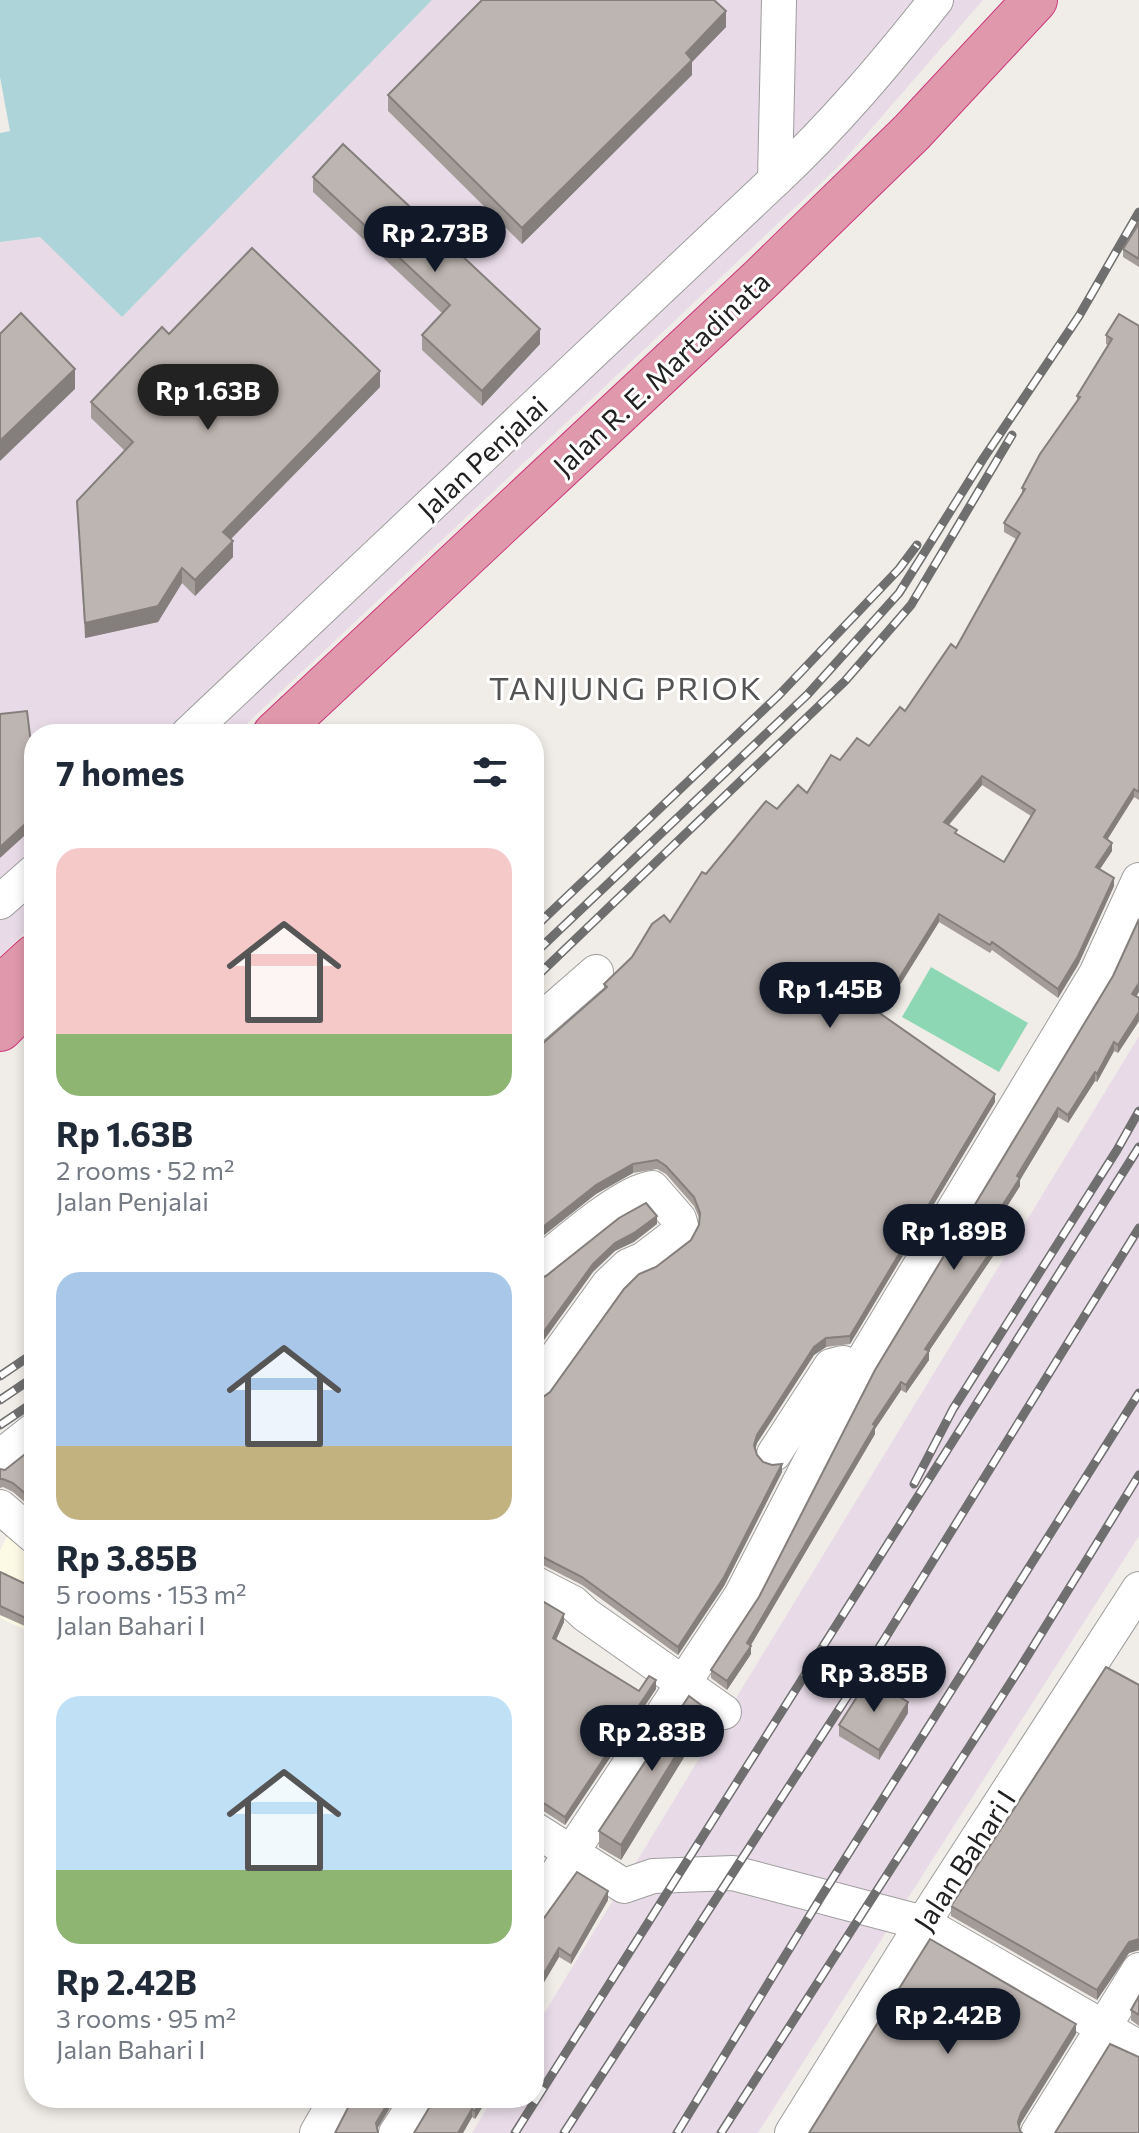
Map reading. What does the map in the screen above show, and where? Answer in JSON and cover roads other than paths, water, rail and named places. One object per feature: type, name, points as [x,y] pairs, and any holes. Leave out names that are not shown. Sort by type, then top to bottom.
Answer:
[{"type":"highway","name":"Jalan R. E. Martadinata","points":[[286,724],[772,268],[912,132],[1035,0]]},
{"type":"highway","name":"Jalan R. E. Martadinata","points":[[331,724],[931,149],[1052,23],[1070,0]]},
{"type":"highway","points":[[0,988],[24,966]]},
{"type":"highway","points":[[0,1029],[24,1005]]},
{"type":"street","points":[[775,180],[779,0]]},
{"type":"street","name":"Jalan Penjalai","points":[[199,724],[805,152],[936,0]]},
{"type":"street","points":[[544,1893],[746,1587],[858,1369],[1089,988],[1139,880]]},
{"type":"street","points":[[0,902],[24,881]]},
{"type":"street","points":[[544,1017],[596,972]]},
{"type":"street","points":[[544,1260],[610,1210],[642,1190],[652,1188],[679,1219],[681,1226],[678,1233],[644,1259],[628,1266],[609,1284],[544,1374]]},
{"type":"street","points":[[774,1454],[831,1366],[843,1363],[858,1369]]},
{"type":"street","points":[[0,1457],[24,1438]]},
{"type":"street","points":[[0,1507],[24,1527]]},
{"type":"street","points":[[544,1588],[573,1603],[724,1712]]},
{"type":"street","name":"Jalan Bahari I","points":[[792,2133],[923,1923],[1139,1589]]},
{"type":"street","points":[[544,1835],[624,1886],[653,1876],[733,1873],[923,1923],[1139,2048]]},
{"type":"street","points":[[1038,2133],[1139,1970]]},
{"type":"street","points":[[317,2133],[331,2108]]},
{"type":"street","points":[[396,2133],[412,2108]]},
{"type":"water","points":[[0,0],[432,0],[122,317],[40,237],[0,242],[0,133],[10,131],[0,77]]},
{"type":"railway","points":[[544,945],[808,694],[899,593],[983,459],[1079,316],[1139,212]]},
{"type":"railway","points":[[544,969],[845,681],[911,605],[1012,435]]},
{"type":"railway","points":[[544,918],[779,695],[899,569],[917,545]]},
{"type":"railway","points":[[914,1484],[953,1409],[1139,1111]]},
{"type":"railway","points":[[544,2087],[1139,1147]]},
{"type":"railway","points":[[564,2133],[884,1640],[1139,1228]]},
{"type":"railway","points":[[0,1376],[24,1360]]},
{"type":"railway","points":[[0,1400],[24,1384]]},
{"type":"railway","points":[[677,2133],[821,1897],[1139,1393]]},
{"type":"railway","points":[[0,1425],[24,1409]]},
{"type":"railway","points":[[721,2133],[1020,1668],[1139,1475]]},
{"type":"railway","points":[[515,2133],[531,2108]]},
{"type":"district","name":"TANJUNG PRIOK","points":[[626,687]]}]
